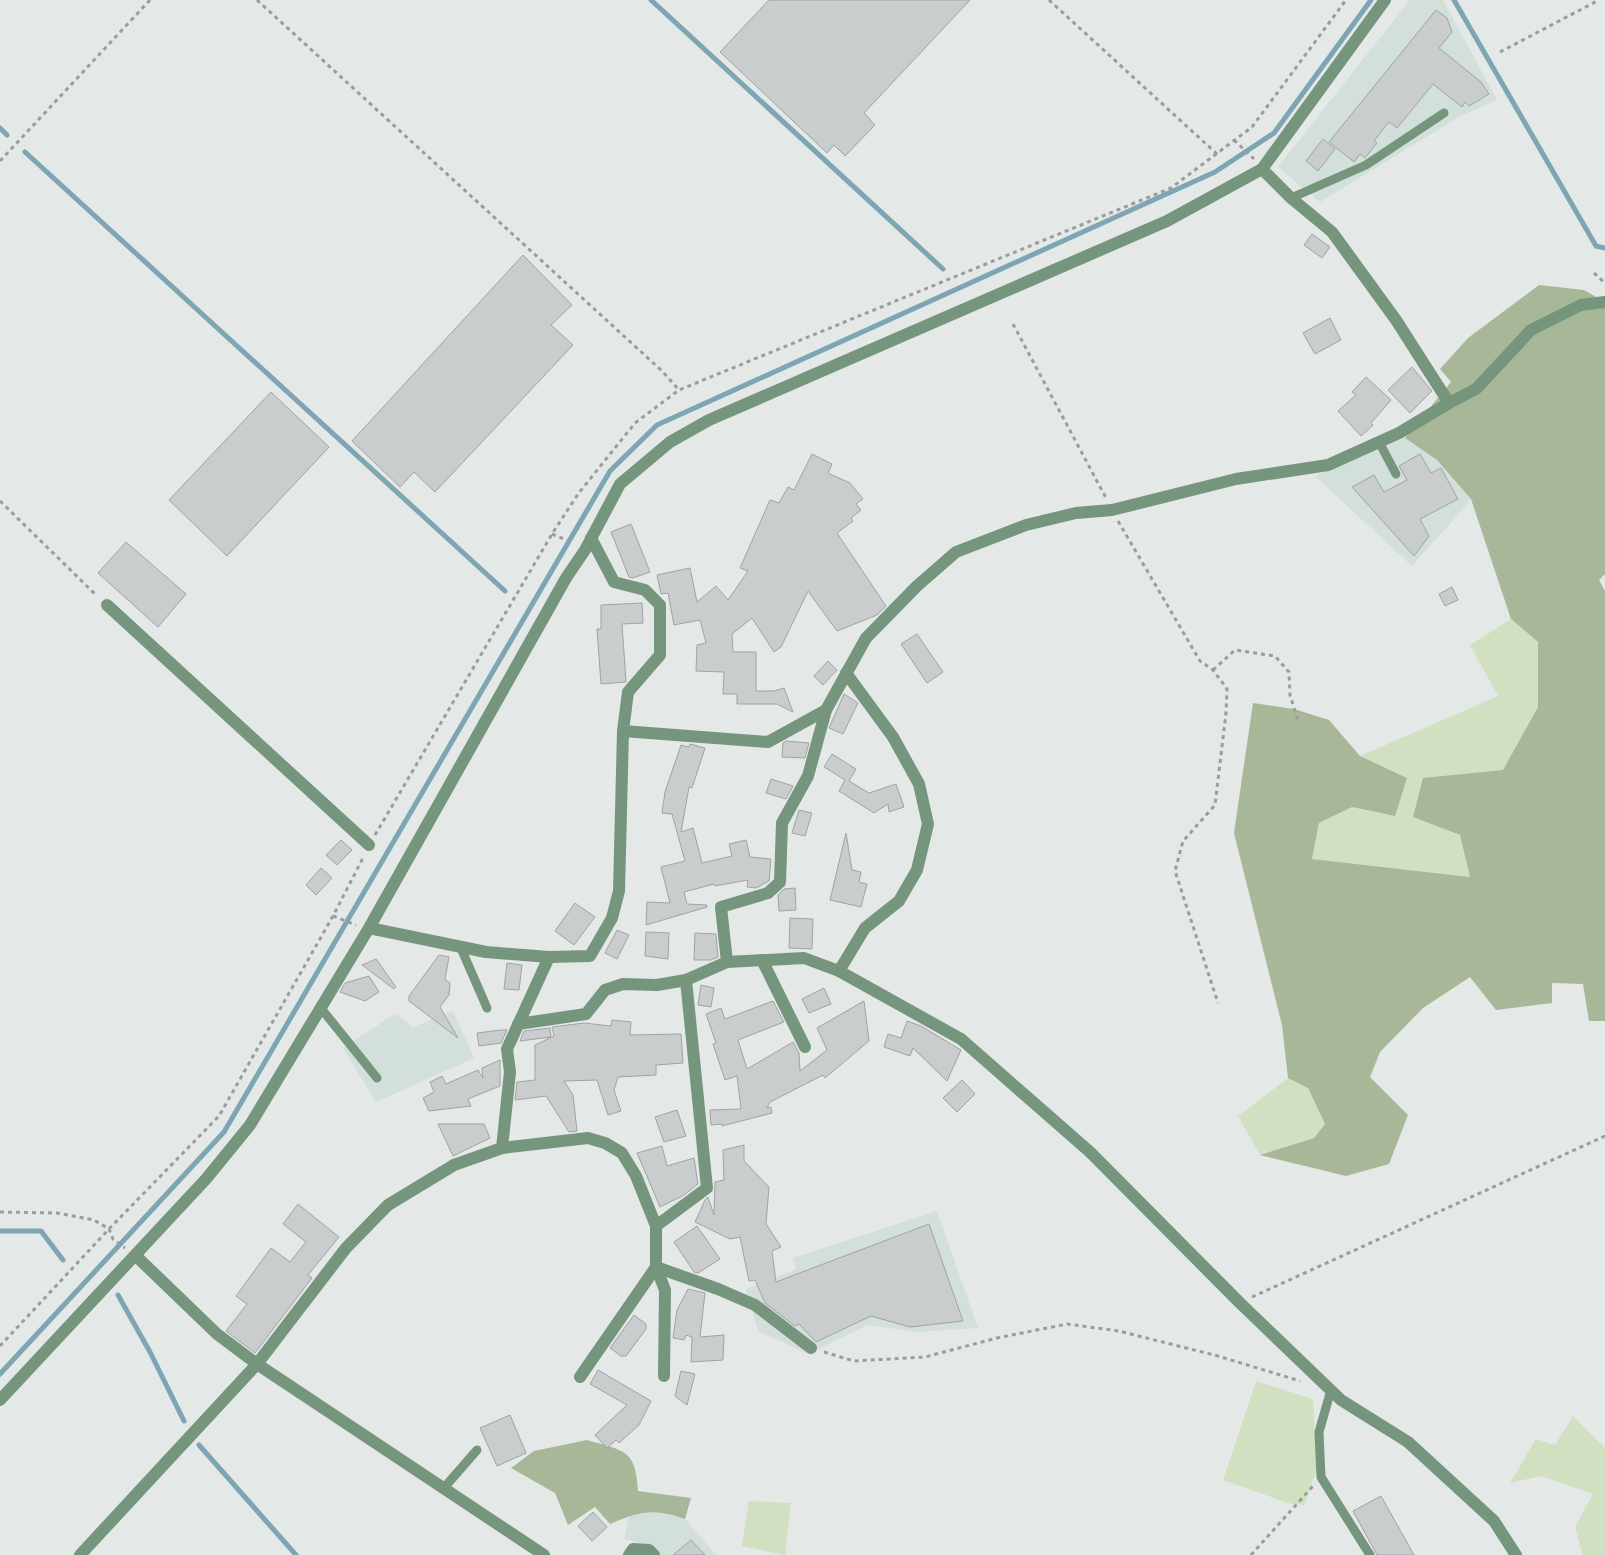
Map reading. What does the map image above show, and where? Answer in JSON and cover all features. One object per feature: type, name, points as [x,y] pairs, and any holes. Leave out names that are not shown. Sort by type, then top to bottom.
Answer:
[{"type":"street","points":[[0,1400],[133,1255],[206,1179],[250,1125],[320,1007],[363,926],[591,538],[620,484],[670,442],[709,420],[1167,221],[1259,165],[1385,0]]},
{"type":"street","points":[[1259,165],[1292,198],[1332,232],[1396,320],[1449,403]]},
{"type":"street","points":[[726,962],[721,907],[768,893],[780,882],[782,823],[808,776],[826,710],[866,638],[917,586],[956,552],[1026,525],[1076,513],[1112,510],[1236,479],[1328,465],[1399,433],[1476,389],[1531,330],[1580,305],[1605,302]]},
{"type":"street","points":[[363,926],[486,952],[549,957],[590,956],[612,918],[619,891],[623,731],[628,692],[660,655],[660,605],[645,590],[614,582],[591,538]]},
{"type":"street","points":[[106,605],[369,845]]},
{"type":"street","points":[[839,971],[865,928],[899,901],[916,870],[928,824],[919,784],[915,776],[893,737],[846,674]]},
{"type":"street","points":[[623,731],[768,742],[826,710]]},
{"type":"street","points":[[502,1148],[510,1072],[507,1049],[549,957]]},
{"type":"street","points":[[518,1024],[586,1014],[605,990],[622,984],[657,985],[686,980],[726,962],[804,958],[839,971],[961,1039],[1090,1152],[1240,1303],[1341,1400],[1408,1442],[1494,1521],[1516,1555]]},
{"type":"street","points":[[762,960],[806,1047]]},
{"type":"street","points":[[656,1226],[707,1188],[686,980]]},
{"type":"street","points":[[80,1555],[257,1364],[346,1248],[388,1205],[454,1165],[502,1148],[588,1138],[606,1143],[622,1153],[636,1176],[656,1226],[656,1267],[665,1290],[664,1376]]},
{"type":"street","points":[[133,1255],[217,1334],[257,1364],[544,1555]]},
{"type":"street","points":[[656,1267],[754,1305],[811,1348]]},
{"type":"street","points":[[580,1377],[656,1267]]},
{"type":"street","points":[[629,1555],[633,1549],[649,1550],[654,1555]]},
{"type":"lane","points":[[1292,198],[1366,165],[1444,113]]},
{"type":"lane","points":[[1379,442],[1396,474]]},
{"type":"lane","points":[[460,946],[487,1008]]},
{"type":"lane","points":[[320,1007],[377,1078]]},
{"type":"lane","points":[[1331,1390],[1318,1432],[1321,1477],[1370,1555]]},
{"type":"lane","points":[[443,1489],[477,1450]]},
{"type":"path","points":[[0,161],[150,0]]},
{"type":"path","points":[[257,0],[662,371],[679,390]]},
{"type":"path","points":[[1049,0],[1217,154]]},
{"type":"path","points":[[0,1346],[108,1229],[218,1116],[335,917],[369,845],[552,534],[578,494],[635,422],[679,390],[1171,188],[1252,127],[1346,0]]},
{"type":"path","points":[[1500,52],[1599,0]]},
{"type":"path","points":[[1234,140],[1259,165]]},
{"type":"path","points":[[1594,273],[1605,283]]},
{"type":"path","points":[[1013,324],[1112,510],[1200,661],[1213,670],[1227,689],[1215,805],[1183,841],[1175,871],[1218,1002]]},
{"type":"path","points":[[0,501],[106,605]]},
{"type":"path","points":[[552,534],[561,536],[579,546]]},
{"type":"path","points":[[1213,670],[1235,650],[1274,656],[1290,672],[1290,695],[1298,721]]},
{"type":"path","points":[[335,917],[363,926]]},
{"type":"path","points":[[1240,1303],[1605,1136]]},
{"type":"path","points":[[0,1212],[57,1213],[94,1220],[108,1229],[113,1239],[133,1255]]},
{"type":"path","points":[[811,1348],[854,1361],[925,1357],[997,1338],[1067,1324],[1119,1331],[1218,1356],[1305,1382]]},
{"type":"path","points":[[1251,1555],[1321,1477]]},
{"type":"shaded area","points":[[1410,0],[1443,0],[1497,100],[1457,118],[1320,202],[1278,167]]},
{"type":"shaded area","points":[[1405,438],[1437,460],[1472,499],[1412,566],[1315,476]]},
{"type":"shaded area","points":[[453,1011],[474,1058],[376,1102],[343,1048],[395,1014],[413,1027]]},
{"type":"shaded area","points":[[937,1211],[978,1328],[917,1332],[868,1325],[809,1354],[758,1331],[746,1289],[796,1269],[793,1258]]},
{"type":"shaded area","points":[[644,1511],[665,1512],[685,1519],[716,1555],[661,1555],[654,1547],[624,1539],[629,1516]]},
{"type":"green space","points":[[1539,285],[1584,290],[1605,302],[1605,574],[1599,580],[1605,591],[1605,1021],[1589,1021],[1583,984],[1552,983],[1552,1003],[1496,1010],[1470,977],[1423,1008],[1380,1052],[1370,1077],[1408,1115],[1389,1164],[1346,1176],[1260,1155],[1314,1138],[1325,1124],[1308,1088],[1288,1078],[1282,1025],[1234,833],[1253,703],[1294,709],[1329,720],[1360,756],[1407,778],[1395,816],[1352,807],[1319,823],[1312,859],[1470,877],[1460,835],[1413,817],[1423,778],[1503,770],[1538,707],[1538,642],[1511,619],[1471,499],[1437,460],[1405,438],[1451,382],[1440,369],[1468,338]]},
{"type":"green space","points":[[1511,619],[1538,642],[1538,707],[1503,771],[1423,778],[1413,817],[1460,835],[1470,877],[1312,859],[1319,823],[1352,807],[1394,816],[1407,778],[1360,756],[1498,696],[1470,645]]},
{"type":"green space","points":[[1288,1078],[1308,1088],[1325,1124],[1314,1138],[1260,1155],[1238,1116]]},
{"type":"green space","points":[[1256,1381],[1313,1399],[1317,1469],[1304,1505],[1288,1503],[1223,1480]]},
{"type":"green space","points":[[1573,1416],[1605,1448],[1605,1555],[1583,1555],[1575,1527],[1593,1494],[1541,1476],[1510,1483],[1536,1439],[1555,1445]]},
{"type":"green space","points":[[587,1440],[618,1450],[630,1459],[637,1477],[638,1491],[691,1498],[685,1519],[664,1513],[647,1512],[610,1524],[595,1507],[568,1525],[555,1493],[511,1468],[534,1451]]},
{"type":"green space","points":[[749,1501],[791,1503],[785,1555],[742,1546]]},
{"type":"building","points":[[769,0],[970,0],[864,113],[875,125],[845,156],[834,145],[827,153],[720,52]]},
{"type":"building","points":[[1436,10],[1447,18],[1452,32],[1439,48],[1481,82],[1489,94],[1469,106],[1465,102],[1462,107],[1433,84],[1397,128],[1389,122],[1374,141],[1377,143],[1365,158],[1360,154],[1354,162],[1329,142]]},
{"type":"building","points":[[1323,139],[1335,149],[1318,171],[1306,161]]},
{"type":"building","points":[[1312,234],[1330,247],[1322,258],[1304,245]]},
{"type":"building","points":[[523,255],[572,305],[551,325],[573,345],[435,492],[414,472],[400,487],[352,441]]},
{"type":"building","points":[[1330,318],[1341,340],[1315,354],[1303,333]]},
{"type":"building","points":[[1412,367],[1432,391],[1410,413],[1388,390]]},
{"type":"building","points":[[1366,377],[1391,400],[1371,423],[1373,425],[1361,436],[1338,411],[1356,395],[1352,392]]},
{"type":"building","points":[[271,392],[329,447],[227,556],[169,500]]},
{"type":"building","points":[[812,454],[832,464],[828,473],[850,483],[863,499],[856,504],[861,510],[851,518],[853,521],[837,533],[886,606],[877,615],[837,631],[808,591],[781,647],[774,652],[752,618],[732,634],[733,652],[756,652],[756,691],[774,691],[784,688],[793,712],[777,704],[737,704],[737,694],[723,694],[724,672],[696,671],[697,645],[706,643],[700,620],[674,625],[668,593],[661,594],[657,575],[690,568],[697,602],[716,586],[728,600],[748,571],[740,568],[770,500],[779,503],[788,487],[794,490]]},
{"type":"building","points":[[1420,454],[1431,473],[1441,468],[1458,499],[1420,519],[1429,536],[1414,556],[1352,487],[1374,475],[1384,492],[1407,480],[1399,466]]},
{"type":"building","points":[[631,524],[650,572],[633,578],[629,577],[611,532]]},
{"type":"building","points":[[126,542],[186,594],[158,627],[98,573]]},
{"type":"building","points":[[1452,587],[1458,600],[1445,606],[1439,594]]},
{"type":"building","points":[[642,603],[643,623],[622,624],[626,682],[601,684],[597,629],[601,629],[601,605]]},
{"type":"building","points":[[917,634],[943,672],[927,683],[901,644]]},
{"type":"building","points":[[828,661],[837,670],[823,685],[814,676]]},
{"type":"building","points":[[844,694],[858,703],[843,734],[829,728]]},
{"type":"building","points":[[786,741],[809,743],[805,758],[782,757],[783,743]]},
{"type":"building","points":[[690,744],[705,748],[692,788],[689,787],[681,832],[693,828],[702,863],[732,856],[729,844],[746,840],[750,857],[771,859],[769,881],[756,888],[747,887],[748,880],[715,886],[714,884],[684,892],[687,904],[707,905],[707,907],[646,925],[647,902],[670,903],[661,867],[685,861],[672,814],[662,813],[665,792],[681,745],[689,747]]},
{"type":"building","points":[[832,754],[856,769],[849,781],[869,793],[896,784],[904,807],[889,812],[888,804],[874,813],[839,791],[845,780],[824,767]]},
{"type":"building","points":[[771,779],[793,786],[786,799],[766,793]]},
{"type":"building","points":[[799,810],[812,813],[805,836],[792,833]]},
{"type":"building","points":[[846,833],[852,870],[861,872],[859,882],[867,884],[861,907],[830,900]]},
{"type":"building","points":[[341,840],[352,850],[337,865],[326,855]]},
{"type":"building","points":[[321,868],[332,878],[316,895],[306,885]]},
{"type":"building","points":[[795,888],[796,910],[779,911],[778,895],[784,889]]},
{"type":"building","points":[[575,903],[595,917],[574,945],[555,931]]},
{"type":"building","points":[[790,918],[813,919],[812,949],[789,948]]},
{"type":"building","points":[[617,930],[629,935],[617,959],[605,953]]},
{"type":"building","points":[[646,932],[669,933],[668,959],[645,956]]},
{"type":"building","points":[[695,933],[716,934],[718,957],[711,960],[694,960]]},
{"type":"building","points":[[439,955],[449,957],[445,979],[450,983],[449,995],[440,1007],[458,1038],[409,1001],[409,996]]},
{"type":"building","points":[[376,959],[396,987],[394,989],[362,965]]},
{"type":"building","points":[[507,963],[522,965],[519,990],[504,989]]},
{"type":"building","points":[[369,976],[379,992],[365,1001],[340,992],[345,983]]},
{"type":"building","points":[[701,985],[714,988],[711,1007],[698,1005]]},
{"type":"building","points":[[824,988],[831,1004],[809,1013],[802,999]]},
{"type":"building","points":[[773,1001],[784,1022],[738,1040],[747,1069],[793,1042],[799,1053],[800,1071],[827,1050],[817,1028],[864,1001],[869,1041],[825,1078],[823,1075],[770,1102],[767,1108],[771,1107],[772,1113],[722,1126],[722,1124],[711,1125],[710,1110],[741,1109],[737,1076],[725,1080],[713,1044],[716,1043],[706,1014],[721,1008],[725,1019]]},
{"type":"building","points":[[612,1020],[631,1022],[630,1035],[681,1034],[683,1063],[656,1065],[656,1075],[618,1077],[614,1090],[621,1111],[608,1115],[597,1080],[564,1081],[573,1095],[577,1131],[569,1132],[546,1096],[515,1100],[517,1082],[535,1080],[535,1045],[554,1036],[552,1027],[584,1023],[611,1026]]},
{"type":"building","points":[[907,1021],[921,1026],[961,1050],[947,1081],[913,1048],[910,1056],[884,1047],[888,1034],[901,1038]]},
{"type":"building","points":[[550,1028],[551,1037],[520,1041],[524,1031]]},
{"type":"building","points":[[507,1030],[501,1043],[479,1046],[477,1033]]},
{"type":"building","points":[[500,1060],[500,1086],[468,1099],[471,1106],[429,1111],[423,1098],[434,1092],[430,1082],[442,1076],[446,1084],[478,1070],[483,1078],[482,1068]]},
{"type":"building","points":[[962,1080],[975,1094],[957,1112],[943,1098]]},
{"type":"building","points":[[677,1110],[686,1136],[664,1142],[655,1117]]},
{"type":"building","points":[[438,1124],[484,1124],[490,1138],[453,1156]]},
{"type":"building","points":[[744,1145],[744,1161],[769,1187],[766,1224],[781,1247],[772,1251],[776,1282],[929,1224],[963,1321],[910,1327],[871,1316],[816,1342],[799,1324],[795,1326],[765,1303],[755,1280],[749,1281],[740,1237],[730,1239],[695,1222],[708,1197],[714,1215],[715,1182],[724,1180],[723,1150]]},
{"type":"building","points":[[662,1146],[667,1166],[694,1158],[698,1184],[684,1195],[660,1207],[637,1153]]},
{"type":"building","points":[[298,1204],[339,1237],[308,1275],[312,1278],[255,1353],[226,1331],[247,1304],[236,1296],[271,1248],[290,1262],[306,1242],[283,1224]]},
{"type":"building","points":[[697,1226],[720,1259],[698,1273],[694,1272],[674,1242]]},
{"type":"building","points":[[688,1289],[705,1293],[700,1337],[724,1335],[723,1360],[691,1362],[692,1337],[686,1335],[684,1340],[673,1338],[677,1310]]},
{"type":"building","points":[[634,1315],[646,1324],[646,1329],[626,1356],[621,1356],[610,1348]]},
{"type":"building","points":[[598,1370],[651,1401],[639,1425],[619,1443],[616,1440],[607,1448],[595,1435],[627,1405],[590,1384]]},
{"type":"building","points":[[681,1371],[695,1374],[687,1405],[675,1396]]},
{"type":"building","points":[[510,1415],[526,1453],[497,1466],[480,1428]]},
{"type":"building","points":[[1381,1496],[1414,1555],[1377,1555],[1353,1511]]},
{"type":"building","points":[[593,1512],[607,1527],[592,1541],[578,1526]]},
{"type":"building","points":[[691,1540],[705,1555],[673,1555]]},
{"type":"waterway","points":[[651,0],[943,269]]},
{"type":"waterway","points":[[0,1374],[224,1132],[610,471],[657,425],[1215,172],[1274,133],[1371,0]]},
{"type":"waterway","points":[[1454,0],[1596,246],[1605,248]]},
{"type":"waterway","points":[[0,128],[7,135]]},
{"type":"waterway","points":[[25,152],[505,591]]},
{"type":"waterway","points":[[0,1231],[41,1231],[63,1260]]},
{"type":"waterway","points":[[118,1295],[150,1352],[184,1421]]},
{"type":"waterway","points":[[199,1445],[296,1555]]}]
